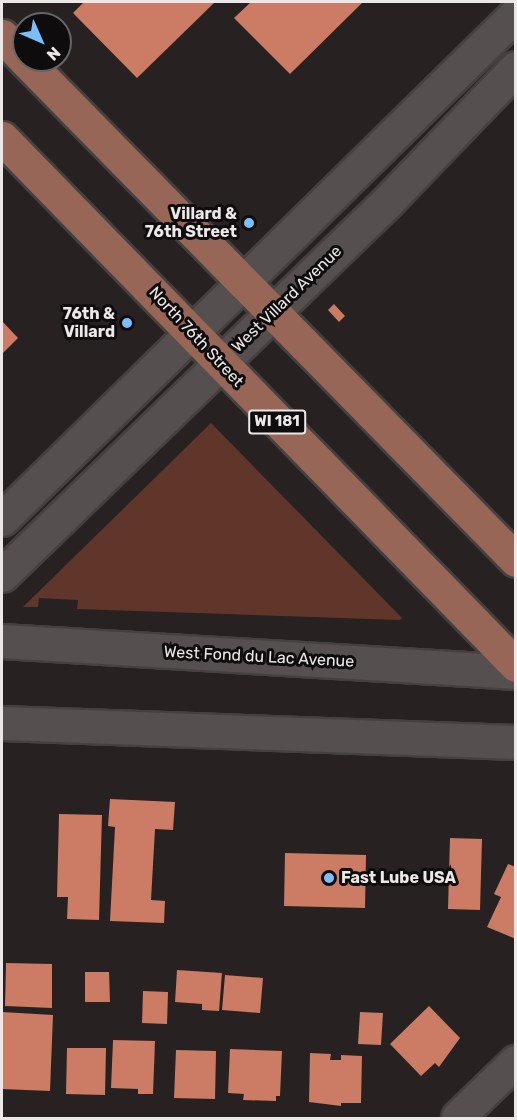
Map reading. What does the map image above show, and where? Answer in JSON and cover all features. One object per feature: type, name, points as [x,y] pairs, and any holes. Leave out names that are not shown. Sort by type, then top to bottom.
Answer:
[{"type":"main road","points":[[36,72],[516,560]]},
{"type":"main road","name":"North 76th Street","points":[[2,138],[219,364],[516,665]]},
{"type":"street","points":[[2,519],[516,14]]},
{"type":"street","name":"West Villard Avenue","points":[[2,575],[399,190],[516,68]]},
{"type":"street","name":"West Fond du Lac Avenue","points":[[2,641],[516,672]]},
{"type":"street","points":[[2,723],[516,742]]},
{"type":"street","points":[[458,1119],[516,1062]]},
{"type":"shaded area","points":[[211,423],[402,618],[400,620],[77,609],[78,600],[39,598],[38,607],[23,607]]},
{"type":"building","points":[[84,2],[215,2],[137,78],[73,13]]},
{"type":"building","points":[[251,2],[363,2],[290,74],[234,18]]},
{"type":"building","points":[[334,304],[345,316],[339,322],[328,310]]},
{"type":"building","points":[[2,321],[18,338],[2,354]]},
{"type":"building","points":[[110,799],[175,802],[173,830],[155,829],[151,900],[165,901],[164,923],[110,921],[115,827],[108,826]]},
{"type":"building","points":[[59,814],[102,815],[99,920],[67,919],[68,897],[57,897]]},
{"type":"building","points":[[450,838],[482,839],[480,910],[448,909]]},
{"type":"building","points":[[285,853],[366,855],[365,908],[284,906]]},
{"type":"building","points":[[508,864],[516,867],[516,939],[487,927],[501,897],[494,894]]},
{"type":"building","points":[[6,963],[52,964],[52,1008],[5,1006]]},
{"type":"building","points":[[177,970],[222,973],[219,1011],[202,1010],[202,1004],[175,1002]]},
{"type":"building","points":[[85,972],[109,972],[110,1002],[85,1002]]},
{"type":"building","points":[[225,975],[263,978],[260,1013],[222,1010]]},
{"type":"building","points":[[143,991],[168,992],[167,1024],[142,1023]]},
{"type":"building","points":[[429,1006],[460,1038],[439,1067],[435,1063],[421,1076],[390,1044]]},
{"type":"building","points":[[2,1012],[53,1015],[50,1091],[2,1089]]},
{"type":"building","points":[[360,1012],[383,1013],[381,1045],[358,1044]]},
{"type":"building","points":[[113,1040],[155,1041],[153,1094],[138,1094],[138,1089],[111,1088]]},
{"type":"building","points":[[67,1048],[106,1048],[105,1095],[66,1094]]},
{"type":"building","points":[[230,1049],[282,1051],[280,1096],[276,1096],[276,1101],[243,1100],[244,1094],[228,1093]]},
{"type":"building","points":[[176,1050],[216,1051],[215,1099],[174,1098]]},
{"type":"building","points":[[310,1053],[331,1054],[330,1060],[341,1060],[341,1055],[362,1056],[361,1103],[341,1103],[341,1106],[309,1102]]},
{"type":"place","name":"Villard & 76th Street","points":[[249,223]]},
{"type":"place","name":"76th & Villard","points":[[127,323]]},
{"type":"place","name":"Fast Lube USA","points":[[329,878]]}]
